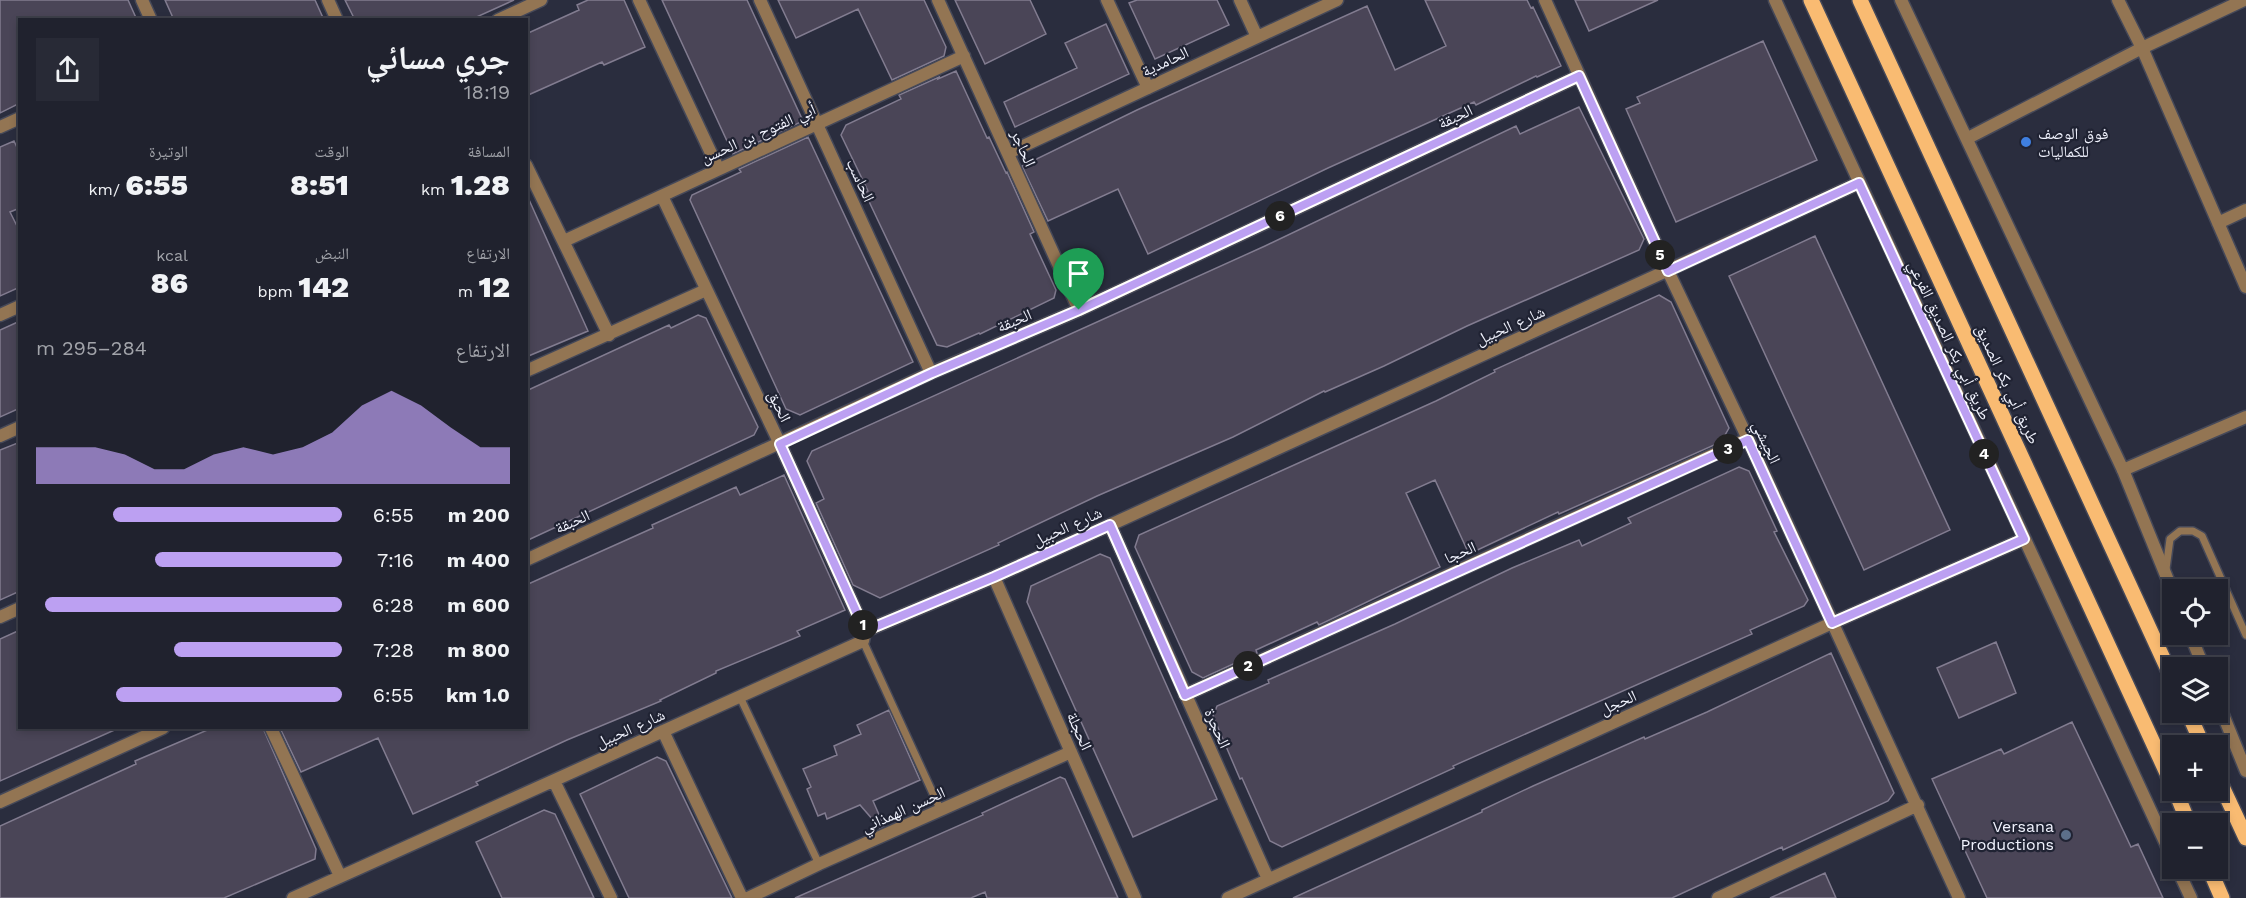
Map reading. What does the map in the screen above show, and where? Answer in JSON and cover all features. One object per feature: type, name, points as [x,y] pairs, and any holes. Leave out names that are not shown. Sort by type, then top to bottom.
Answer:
[{"type":"main road","name":"طريق أبي بكر الصديق","points":[[1811,0],[2162,762]]},
{"type":"main road","name":"طريق أبي بكر الصديق","points":[[1860,0],[2162,657]]},
{"type":"main road","points":[[2228,800],[2246,838]]},
{"type":"main road","points":[[2214,879],[2221,897]]},
{"type":"street","points":[[141,0],[150,18]]},
{"type":"street","points":[[328,0],[336,18]]},
{"type":"street","points":[[500,18],[516,5],[541,0]]},
{"type":"street","points":[[639,0],[718,168]]},
{"type":"street","name":"الحاسب","points":[[760,0],[932,373]]},
{"type":"street","name":"الحاجر","points":[[938,0],[1079,310]]},
{"type":"street","points":[[1107,0],[1148,88]]},
{"type":"street","points":[[1240,0],[1257,37]]},
{"type":"street","name":"الحامدية","points":[[1008,153],[1337,0]]},
{"type":"street","name":"الجيشي","points":[[1545,0],[1959,898]]},
{"type":"street","name":"طريق أبي بكر الصديق الفرعي","points":[[1775,0],[2162,836]]},
{"type":"street","points":[[1901,0],[2123,470],[2167,579]]},
{"type":"street","points":[[2118,0],[2142,48],[2246,287]]},
{"type":"street","points":[[1968,138],[2142,48],[2244,0]]},
{"type":"street","name":"أبي الفتوح بن الحسن","points":[[564,241],[964,56]]},
{"type":"street","name":"الحبقة","points":[[528,559],[932,373],[1079,310],[1579,76]]},
{"type":"street","points":[[0,127],[18,119]]},
{"type":"street","points":[[528,169],[609,335]]},
{"type":"street","name":"شارع الحبيل","points":[[293,898],[740,697],[864,636],[1859,183]]},
{"type":"street","name":"الحبق","points":[[662,196],[780,444],[864,636]]},
{"type":"street","points":[[2218,223],[2246,210]]},
{"type":"street","points":[[528,371],[706,290]]},
{"type":"street","points":[[0,315],[18,307]]},
{"type":"street","points":[[2123,470],[2246,417]]},
{"type":"street","points":[[0,436],[18,428]]},
{"type":"street","name":"الحجا","points":[[1185,695],[1748,440]]},
{"type":"street","name":"الحجرة","points":[[1110,525],[1268,879]]},
{"type":"street","name":"الحجل","points":[[1228,898],[1832,623],[2024,539]]},
{"type":"street","name":"الحجلة","points":[[994,577],[1135,898]]},
{"type":"street","points":[[0,617],[18,609]]},
{"type":"street","points":[[2226,723],[2246,771]]},
{"type":"street","points":[[0,802],[161,729]]},
{"type":"street","points":[[271,729],[340,876]]},
{"type":"street","points":[[663,731],[742,898]]},
{"type":"street","name":"الحسن الهمذاني","points":[[748,898],[1071,752]]},
{"type":"street","points":[[555,781],[611,898]]},
{"type":"street","points":[[1718,898],[1917,806]]},
{"type":"street","points":[[2182,879],[2191,898]]},
{"type":"lane","points":[[2165,574],[2170,539],[2180,531],[2193,531],[2202,536],[2246,635]]},
{"type":"lane","points":[[864,636],[940,811]]},
{"type":"lane","points":[[740,697],[819,864]]},
{"type":"building","points":[[0,0],[128,0],[136,18],[18,18],[18,104],[0,113]]},
{"type":"building","points":[[165,0],[315,0],[323,18],[173,18]]},
{"type":"building","points":[[345,0],[514,0],[474,18],[354,18]]},
{"type":"building","points":[[588,0],[624,0],[645,47],[604,65],[602,62],[528,95],[528,33],[579,10],[577,5]]},
{"type":"building","points":[[662,0],[747,0],[803,121],[733,154]]},
{"type":"building","points":[[778,0],[924,0],[946,47],[944,56],[892,80],[858,9],[796,38]]},
{"type":"building","points":[[955,0],[1030,0],[1046,34],[985,64]]},
{"type":"building","points":[[1137,0],[1217,0],[1229,25],[1155,59],[1129,3]]},
{"type":"building","points":[[1425,0],[1527,0],[1531,8],[1533,7],[1561,66],[1476,105],[1474,102],[1328,168],[1148,254],[1118,189],[1048,221],[1022,166],[1137,110],[1367,6],[1395,70],[1446,46]]},
{"type":"building","points":[[1575,0],[1658,0],[1589,31]]},
{"type":"building","points":[[1106,24],[1129,74],[1015,127],[1004,102],[1077,68],[1065,43]]},
{"type":"building","points":[[1763,41],[1817,160],[1676,222],[1626,109],[1640,103],[1637,97]]},
{"type":"building","points":[[956,71],[987,138],[989,137],[1007,172],[1034,232],[1030,234],[1056,290],[1054,298],[980,334],[947,347],[937,345],[865,193],[868,191],[841,135],[846,125],[901,99],[899,95]]},
{"type":"building","points":[[1579,107],[1644,239],[1639,250],[1324,391],[1233,437],[1097,496],[998,543],[999,545],[880,598],[853,585],[816,503],[824,499],[807,461],[812,451],[1265,246],[1516,126],[1520,134]]},
{"type":"building","points":[[808,137],[913,362],[800,415],[786,409],[690,200],[692,195],[741,172],[739,169]]},
{"type":"building","points":[[14,141],[18,150],[18,209],[10,212],[18,228],[18,288],[0,296],[0,147]]},
{"type":"building","points":[[528,197],[588,331],[528,356]]},
{"type":"building","points":[[1815,236],[1950,530],[1864,570],[1729,276]]},
{"type":"building","points":[[1659,295],[1671,302],[1729,428],[1721,442],[1559,514],[1558,512],[1469,554],[1435,480],[1406,493],[1440,567],[1319,625],[1317,622],[1256,650],[1257,653],[1203,678],[1192,672],[1135,547],[1139,535],[1436,401],[1495,372],[1494,370]]},
{"type":"building","points":[[698,315],[706,318],[758,427],[754,435],[528,540],[528,390],[669,325],[671,328]]},
{"type":"building","points":[[18,322],[18,409],[0,417],[0,330]]},
{"type":"building","points":[[18,443],[18,592],[0,600],[0,450]]},
{"type":"building","points":[[1739,467],[1749,471],[1777,531],[1774,532],[1808,600],[1804,606],[1750,630],[1752,634],[1453,766],[1454,768],[1282,847],[1270,841],[1213,716],[1217,706],[1269,683],[1268,680],[1395,624],[1512,568],[1579,540],[1582,546],[1631,523],[1628,518]]},
{"type":"building","points":[[784,475],[845,610],[797,631],[800,636],[716,671],[661,701],[567,740],[476,782],[478,785],[413,814],[378,738],[301,772],[280,729],[528,729],[528,584],[653,528],[652,525],[736,487],[740,495]]},
{"type":"building","points":[[1100,554],[1110,558],[1217,799],[1133,837],[1027,602],[1031,586]]},
{"type":"building","points":[[18,631],[18,729],[117,729],[0,781],[0,639]]},
{"type":"building","points":[[1996,642],[2016,693],[1959,718],[1937,668]]},
{"type":"building","points":[[1831,653],[1894,793],[1888,801],[1783,850],[1782,847],[1672,898],[1293,898],[1482,812],[1533,786],[1707,712]]},
{"type":"building","points":[[889,710],[920,780],[873,801],[884,826],[880,828],[860,805],[827,819],[825,813],[818,816],[807,789],[811,787],[803,769],[837,755],[834,746],[861,734],[857,725]]},
{"type":"building","points":[[2072,722],[2131,847],[2138,844],[2163,898],[1987,898],[1932,779],[2001,749],[2004,754]]},
{"type":"building","points":[[210,729],[263,729],[316,849],[315,859],[224,898],[0,898],[0,826],[136,764],[135,761]]},
{"type":"building","points":[[657,757],[666,761],[732,898],[629,898],[580,794]]},
{"type":"building","points":[[1060,777],[1065,779],[1118,898],[987,898],[985,892],[971,898],[795,898],[983,815],[982,813]]},
{"type":"building","points":[[544,810],[555,814],[594,898],[502,898],[476,842]]},
{"type":"building","points":[[1825,873],[1836,898],[1770,898]]},
{"type":"place","name":"فوق الوصف للكماليات","points":[[2026,142]]},
{"type":"place","name":"Versana Productions","points":[[2066,835]]},
{"type":"route","points":[[1579,76],[1668,271],[1859,183],[2024,539],[1832,623],[1748,440],[1185,695],[1110,525],[865,631],[780,444],[932,373],[1079,310],[1579,76]]}]
